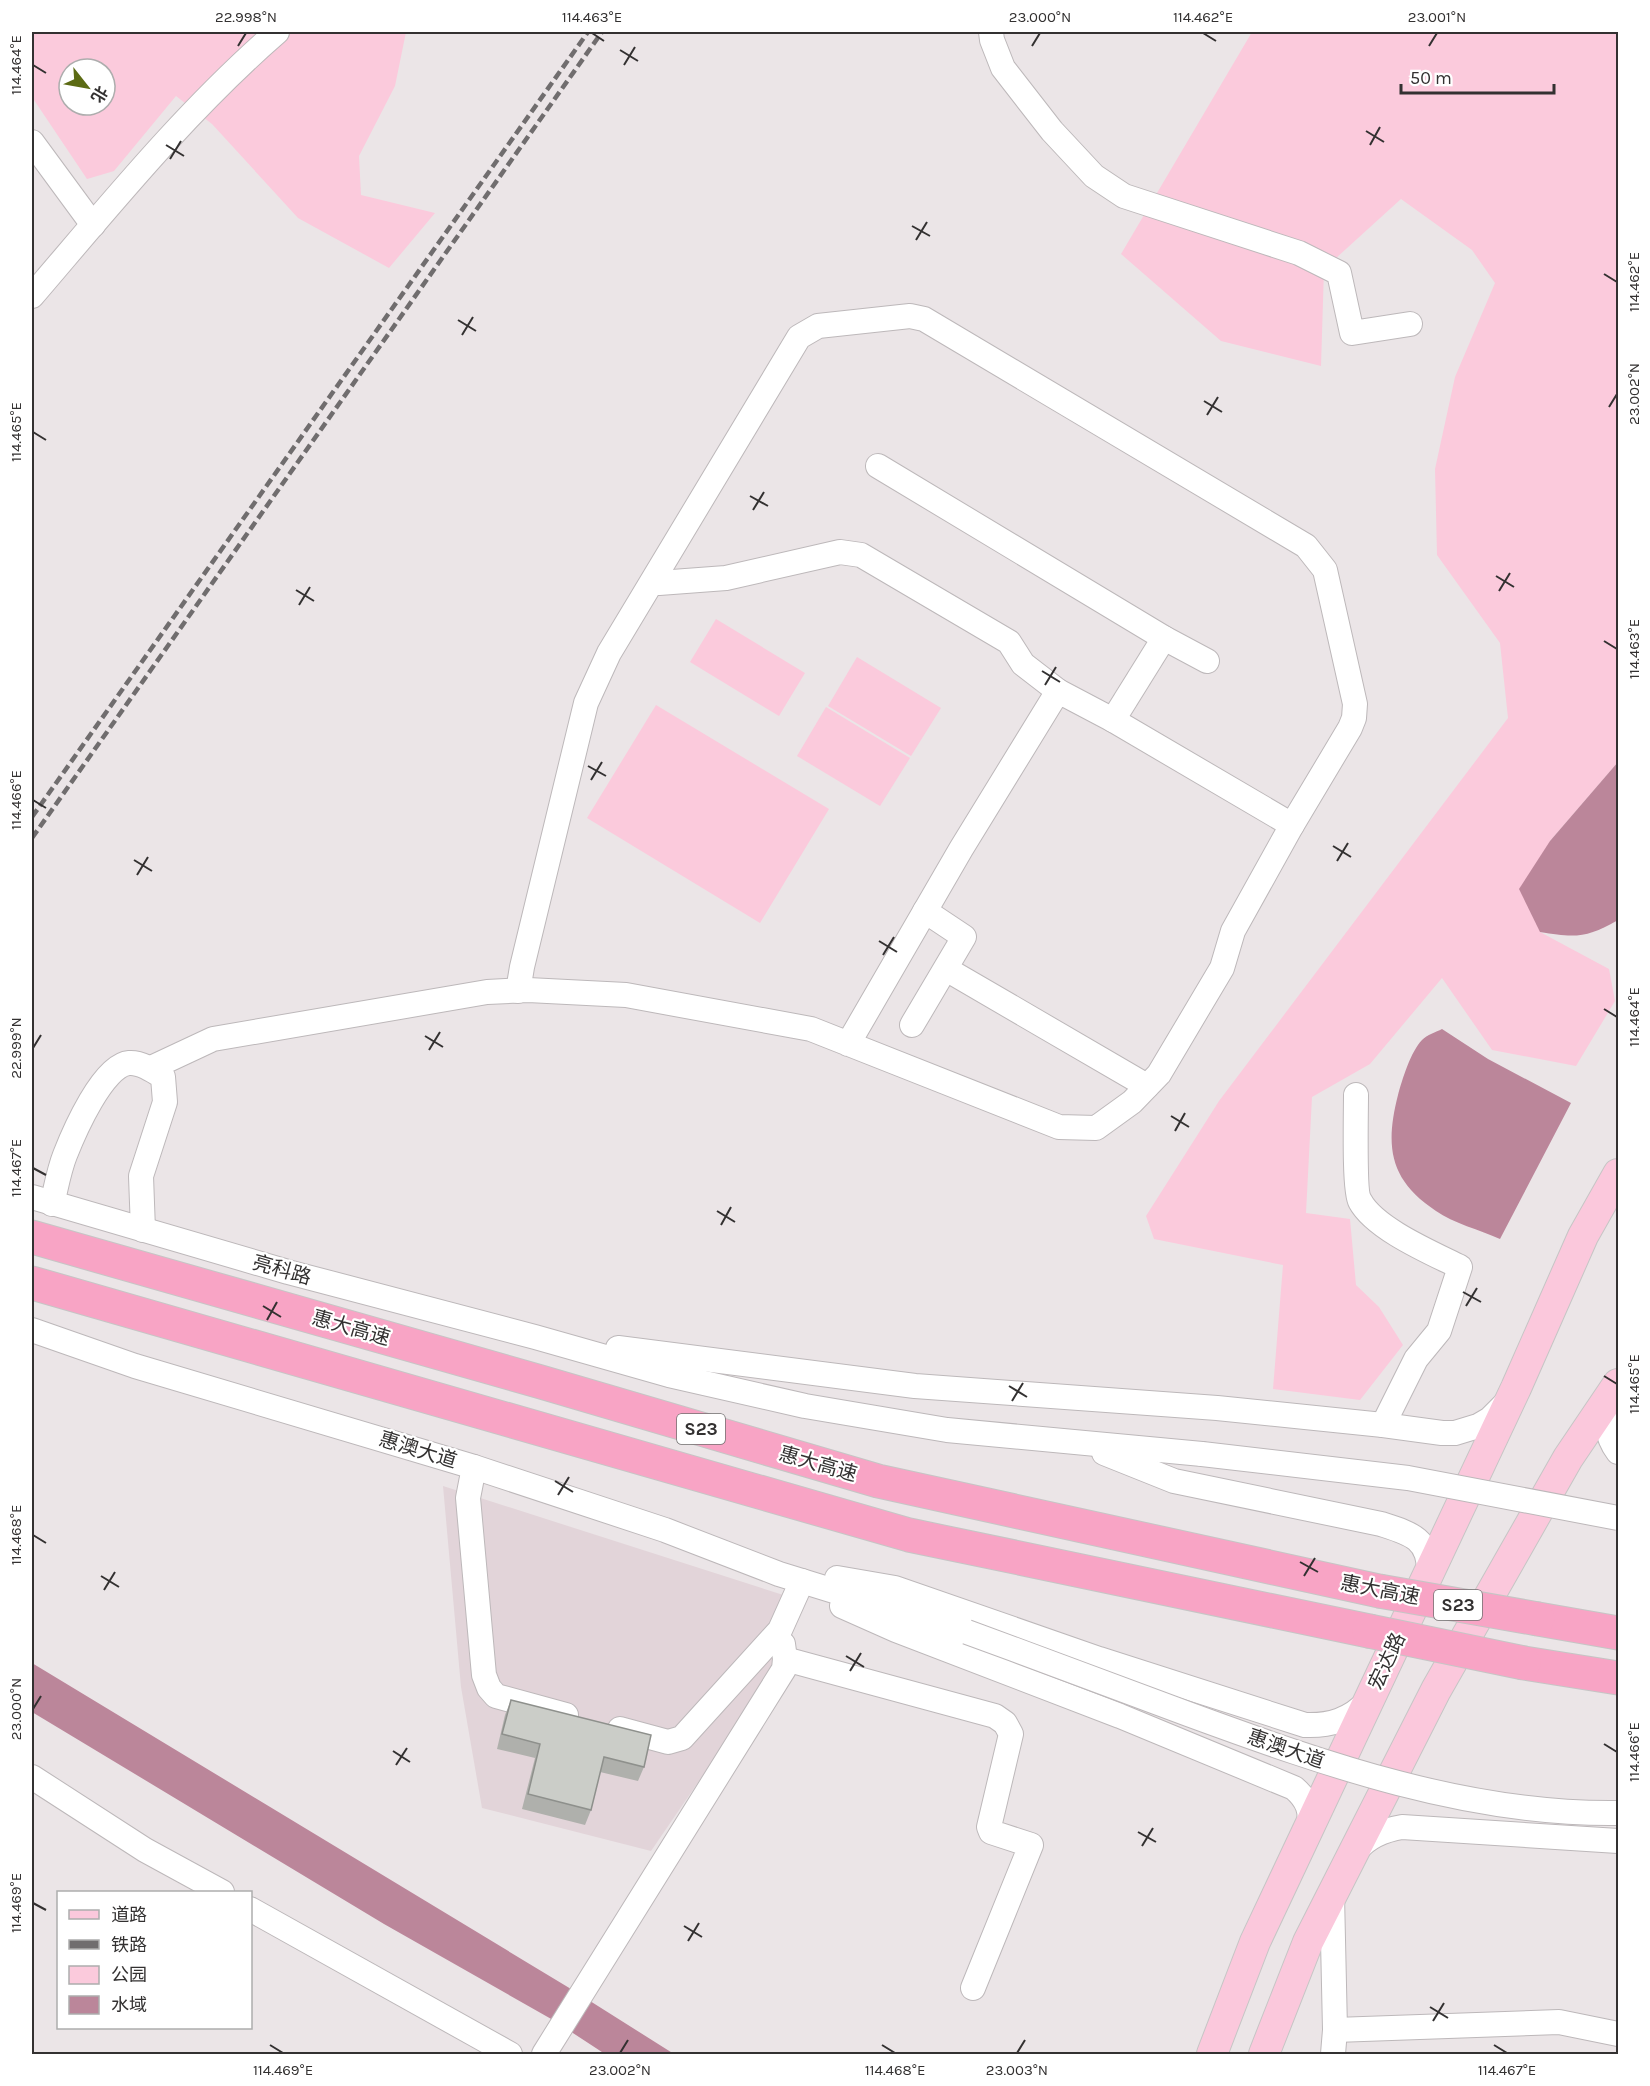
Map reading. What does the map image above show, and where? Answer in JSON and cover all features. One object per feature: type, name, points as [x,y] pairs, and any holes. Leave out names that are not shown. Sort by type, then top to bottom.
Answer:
[{"type":"highway","name":"惠大高速","points":[[32,1237],[878,1481],[1379,1591],[1618,1633]]},
{"type":"highway","name":"S23","points":[[32,1283],[909,1535],[1524,1663],[1618,1678]]},
{"type":"main road","name":"宏达路","points":[[1212,2055],[1255,1942],[1516,1388],[1583,1236],[1618,1174]]},
{"type":"main road","points":[[1264,2055],[1308,1942],[1436,1690],[1568,1458],[1618,1384]]},
{"type":"street","points":[[32,296],[140,170],[240,64],[277,32]]},
{"type":"street","points":[[992,32],[992,40],[1003,68],[1052,131],[1095,176],[1124,196],[1299,253],[1339,273],[1352,333],[1410,324]]},
{"type":"street","points":[[32,142],[93,225]]},
{"type":"street","points":[[151,1068],[213,1039],[487,992],[626,994],[811,1029],[1059,1127],[1096,1128],[1119,1112],[1159,1074],[1222,968],[1233,931],[1292,825],[1350,728],[1354,718],[1355,704],[1325,570],[1306,546],[924,319],[910,316],[818,326],[799,337],[609,653],[586,703],[518,991]]},
{"type":"street","points":[[878,466],[1164,638],[1207,661]]},
{"type":"street","points":[[654,580],[659,583],[726,578],[840,552],[861,555],[1009,642],[1023,664],[1058,692],[1113,720],[1292,825]]},
{"type":"street","points":[[1113,720],[1164,638]]},
{"type":"street","points":[[848,1044],[925,911],[1058,692]]},
{"type":"street","points":[[912,1025],[964,937],[925,911]]},
{"type":"street","points":[[946,969],[1148,1086]]},
{"type":"street","points":[[42,1200],[92,1097],[112,1071],[129,1063],[151,1068],[163,1077],[165,1101],[141,1176],[143,1230]]},
{"type":"street","points":[[1356,1095],[1359,1200],[1374,1218],[1411,1243],[1460,1267],[1439,1331],[1416,1359],[1383,1425]]},
{"type":"street","name":"亮科路","points":[[42,1200],[288,1272],[535,1337]]},
{"type":"street","name":"惠澳大道","points":[[32,1329],[135,1366],[474,1467],[665,1530],[802,1581],[967,1632],[1321,1761],[1401,1785],[1479,1801],[1534,1808],[1618,1813]]},
{"type":"street","points":[[535,1337],[915,1386],[1217,1408],[1442,1433],[1466,1430],[1484,1422],[1500,1410],[1516,1388]]},
{"type":"street","points":[[535,1337],[669,1375],[805,1406],[948,1430],[1202,1454],[1408,1478],[1618,1518]]},
{"type":"street","points":[[1618,1384],[1606,1414],[1610,1438],[1618,1452]]},
{"type":"street","points":[[1080,1443],[1174,1481],[1381,1524],[1407,1533],[1422,1544],[1427,1553],[1429,1573]]},
{"type":"street","points":[[474,1467],[468,1497],[484,1676],[489,1688],[496,1696],[668,1742],[682,1738],[780,1630],[802,1581]]},
{"type":"street","points":[[802,1581],[826,1576],[895,1588],[1099,1659],[1305,1725],[1323,1725],[1342,1720],[1353,1714],[1370,1698]]},
{"type":"street","points":[[802,1581],[823,1598],[896,1630],[1120,1716],[1294,1788],[1306,1801],[1309,1810],[1309,1828],[1305,1836]]},
{"type":"street","points":[[544,2055],[784,1669],[785,1659],[780,1630]]},
{"type":"street","points":[[785,1659],[995,1716],[1005,1723],[1011,1734],[989,1827],[991,1832],[1030,1845],[973,1988]]},
{"type":"street","points":[[32,1777],[146,1850],[218,1891]]},
{"type":"street","points":[[1351,1857],[1368,1839],[1379,1833],[1402,1827],[1618,1841]]},
{"type":"street","points":[[1332,1894],[1335,2030],[1333,2055]]},
{"type":"street","points":[[252,1910],[510,2055]]},
{"type":"street","points":[[1335,2030],[1559,2022],[1618,2034]]},
{"type":"shaded area","points":[[443,1486],[799,1600],[773,1673],[651,1851],[482,1808],[461,1687]]},
{"type":"green space","points":[[32,32],[406,32],[395,86],[359,156],[361,195],[435,213],[389,268],[298,218],[212,124],[176,96],[114,171],[87,179],[32,97]]},
{"type":"green space","points":[[1252,32],[1618,32],[1618,762],[1550,841],[1540,932],[1609,969],[1615,1001],[1576,1066],[1492,1050],[1442,978],[1370,1064],[1312,1097],[1306,1213],[1350,1219],[1356,1285],[1379,1307],[1403,1345],[1360,1400],[1273,1389],[1283,1265],[1154,1239],[1146,1216],[1219,1101],[1508,718],[1500,643],[1437,555],[1435,469],[1455,377],[1495,283],[1472,250],[1401,199],[1324,269],[1321,366],[1221,341],[1121,254]]},
{"type":"green space","points":[[716,619],[805,673],[779,716],[690,662]]},
{"type":"green space","points":[[857,657],[941,708],[911,756],[828,706]]},
{"type":"green space","points":[[656,705],[829,809],[760,923],[587,818]]},
{"type":"green space","points":[[826,707],[910,758],[880,806],[797,756]]},
{"type":"water","points":[[1618,762],[1618,920],[1598,930],[1580,935],[1540,932],[1519,889],[1550,841]]},
{"type":"water","points":[[1442,1029],[1488,1059],[1571,1103],[1500,1239],[1458,1223],[1436,1211],[1408,1187],[1394,1160],[1392,1130],[1404,1074],[1414,1051],[1422,1040]]},
{"type":"water","points":[[32,1663],[571,1989],[674,2054],[605,2054],[553,2020],[384,1924],[32,1712]]},
{"type":"building","points":[[511,1700],[651,1735],[644,1767],[604,1757],[591,1810],[528,1794],[540,1744],[502,1734]]},
{"type":"railway","points":[[32,817],[588,32]]},
{"type":"railway","points":[[32,838],[602,32]]}]
